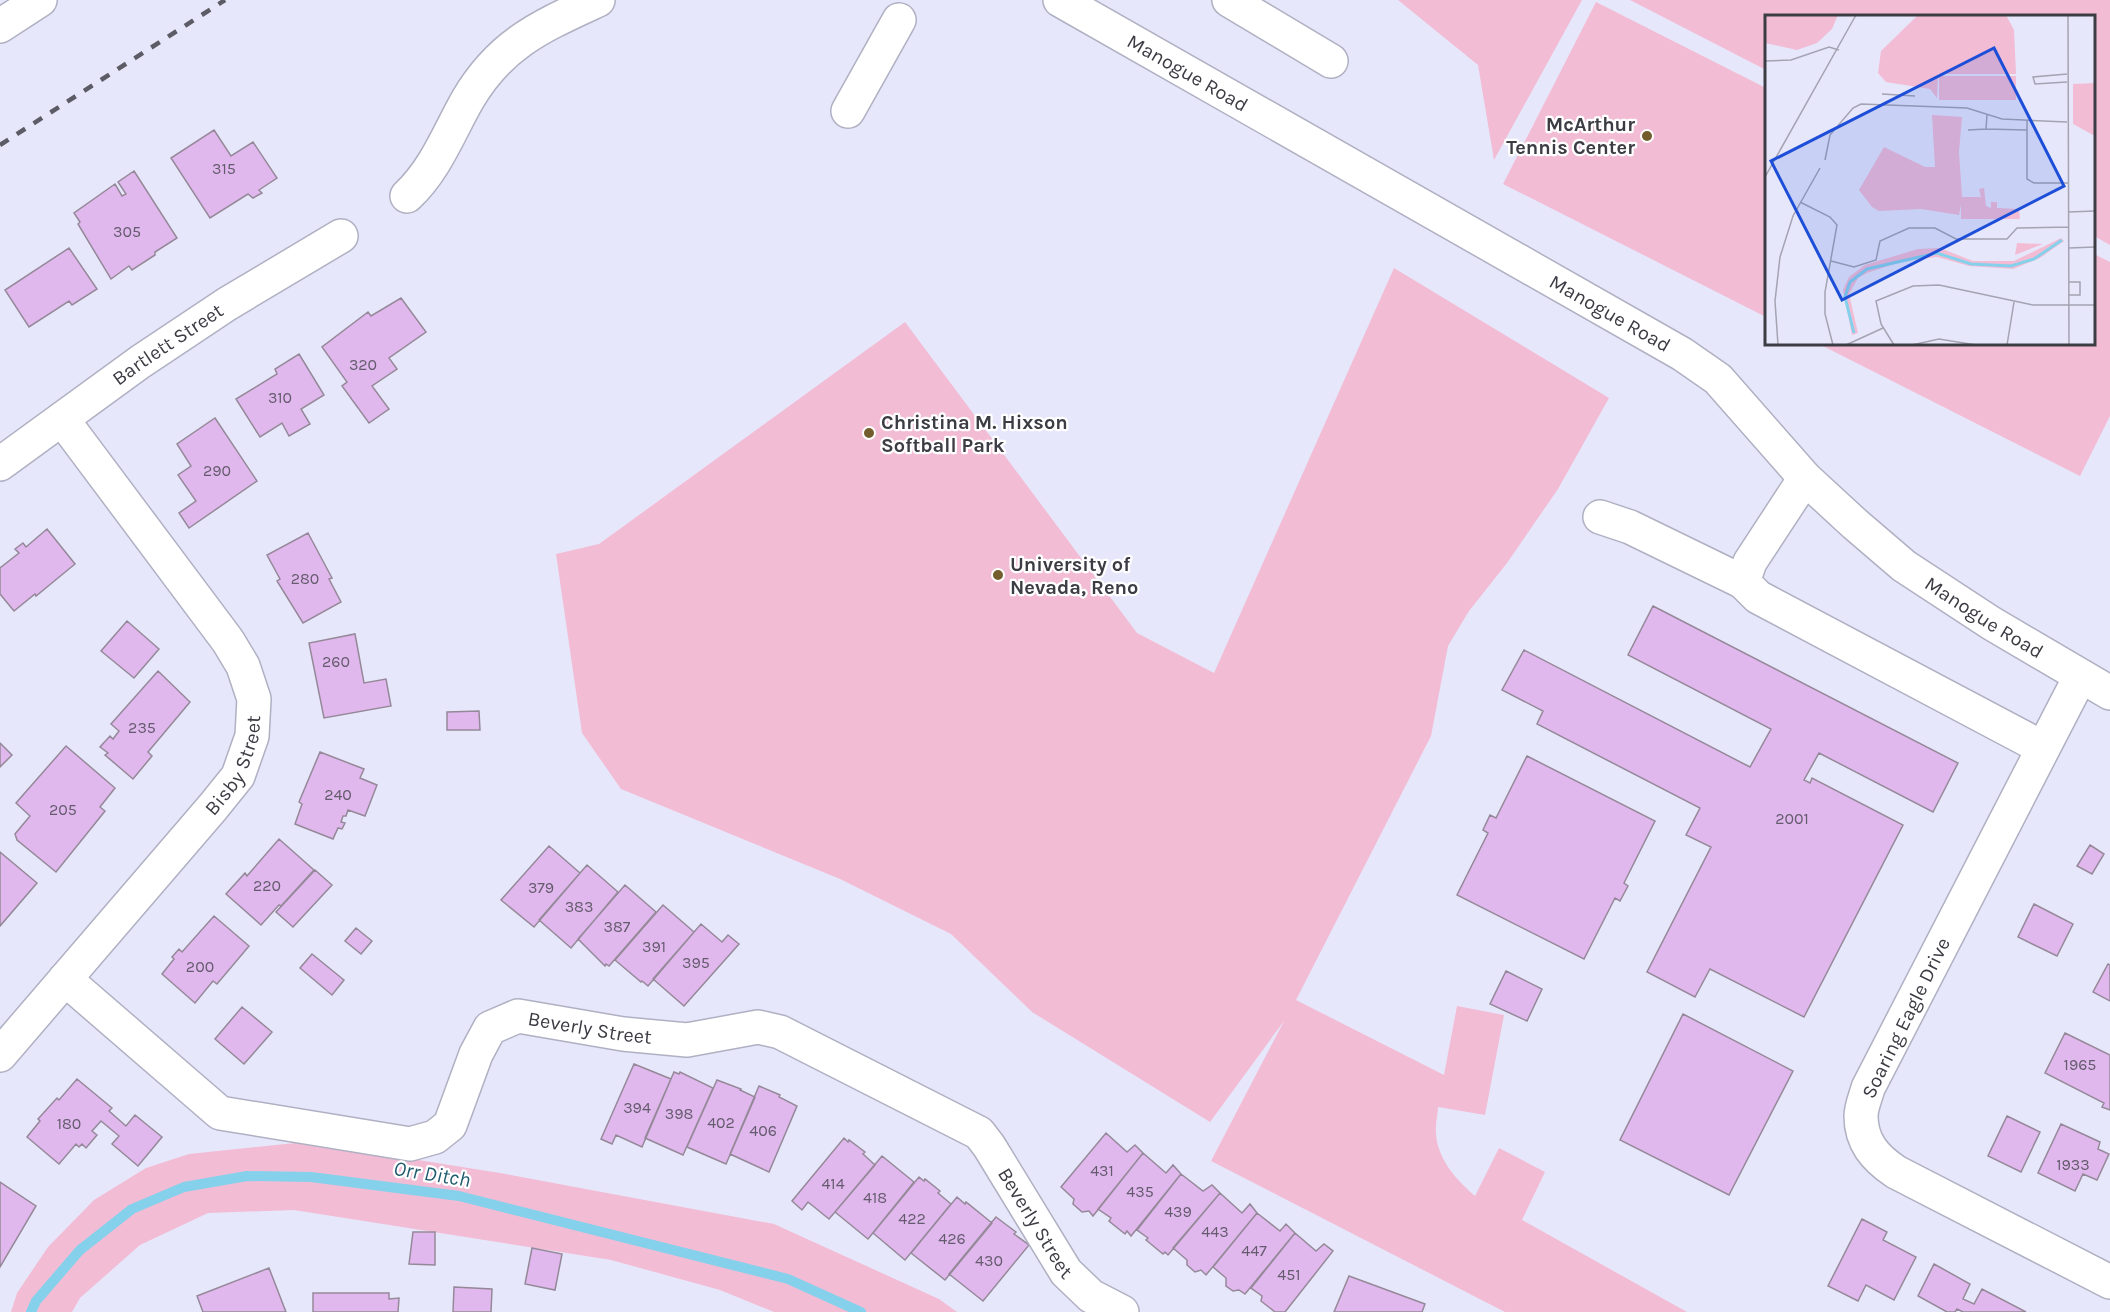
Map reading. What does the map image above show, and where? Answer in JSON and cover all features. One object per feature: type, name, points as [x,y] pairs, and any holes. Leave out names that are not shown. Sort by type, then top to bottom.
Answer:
[{"type":"street","points":[[0,26],[40,0]]},
{"type":"street","points":[[407,196],[419,185],[444,148],[468,98],[488,70],[518,41],[542,26],[598,0]]},
{"type":"street","name":"Manogue Road","points":[[1060,0],[1682,354],[1718,379],[1805,478],[1904,566],[1991,623],[2110,693]]},
{"type":"street","points":[[1229,0],[1331,61]]},
{"type":"street","points":[[848,111],[899,20]]},
{"type":"street","name":"Bartlett Street","points":[[0,465],[140,362],[227,304],[341,236]]},
{"type":"street","name":"Bisby Street","points":[[0,1055],[238,776],[252,736],[254,699],[243,666],[228,641],[62,419]]},
{"type":"street","points":[[1743,582],[1750,562],[1805,478]]},
{"type":"street","points":[[1600,517],[1630,527],[1743,582],[1758,597],[2043,748]]},
{"type":"street","name":"Soaring Eagle Drive","points":[[2080,677],[1868,1088],[1861,1115],[1865,1139],[1878,1160],[1896,1172],[2110,1282]]},
{"type":"street","name":"Beverly Street","points":[[65,979],[220,1113],[410,1144],[435,1137],[450,1125],[476,1054],[490,1028],[518,1016],[623,1034],[687,1040],[758,1027],[780,1032],[979,1133],[990,1146],[1066,1272],[1091,1296],[1122,1312]]},
{"type":"shaded area","points":[[1398,0],[1582,0],[1494,160],[1478,65]]},
{"type":"shaded area","points":[[1630,0],[2110,0],[2110,245],[2095,237],[2095,15],[1765,15],[1765,69]]},
{"type":"shaded area","name":"McArthur Tennis Center","points":[[1596,2],[1765,87],[1765,316],[1503,184]]},
{"type":"shaded area","points":[[2095,254],[2110,262],[2110,416],[2080,476],[1821,345],[2095,345]]},
{"type":"shaded area","points":[[1394,268],[1609,398],[1558,489],[1507,563],[1469,611],[1448,646],[1431,736],[1296,1000],[1444,1075],[1457,1006],[1504,1015],[1485,1115],[1438,1107],[1436,1137],[1447,1165],[1475,1196],[1499,1148],[1545,1172],[1522,1220],[1687,1312],[1505,1312],[1211,1161],[1284,1021],[1210,1122],[1032,1012],[951,934],[840,879],[621,789],[582,733],[556,554],[599,544],[905,322],[1137,633],[1214,673]]},
{"type":"shaded area","points":[[305,1142],[500,1173],[774,1224],[939,1299],[957,1312],[774,1312],[720,1290],[611,1260],[294,1210],[208,1213],[140,1245],[80,1298],[72,1312],[11,1312],[17,1293],[48,1247],[94,1200],[146,1168],[189,1154]]},
{"type":"building","points":[[214,130],[231,156],[253,142],[277,178],[259,190],[262,193],[253,198],[248,194],[210,218],[171,158]]},
{"type":"building","points":[[134,171],[177,238],[132,270],[129,266],[111,279],[78,224],[80,222],[74,213],[115,184],[122,196],[126,194],[118,182]]},
{"type":"building","points":[[69,248],[97,289],[72,305],[69,301],[29,327],[5,290]]},
{"type":"building","points":[[401,298],[426,332],[389,358],[397,369],[372,386],[389,409],[369,423],[342,386],[347,382],[322,347],[368,312],[371,316]]},
{"type":"building","points":[[299,354],[324,395],[301,409],[310,424],[289,436],[282,423],[260,437],[236,399],[277,374],[275,369]]},
{"type":"building","points":[[215,418],[257,481],[189,528],[179,513],[196,501],[178,475],[191,466],[177,444]]},
{"type":"building","points":[[47,529],[75,564],[14,611],[0,594],[0,568],[19,553],[15,549],[23,543],[26,547]]},
{"type":"building","points":[[308,533],[332,578],[329,579],[341,602],[303,623],[277,581],[280,579],[267,555]]},
{"type":"building","points":[[1653,606],[1958,763],[1933,812],[1819,753],[1804,780],[1810,783],[1812,778],[1903,825],[1804,1017],[1710,969],[1695,997],[1647,972],[1711,847],[1686,835],[1700,808],[1537,724],[1543,711],[1502,690],[1524,650],[1750,767],[1771,729],[1628,655]]},
{"type":"building","points":[[127,621],[159,649],[134,678],[101,651]]},
{"type":"building","points":[[355,634],[364,683],[386,679],[391,706],[324,718],[309,643]]},
{"type":"building","points":[[158,671],[190,702],[148,752],[152,756],[133,779],[105,755],[108,753],[100,747],[110,736],[113,739],[119,731],[111,724]]},
{"type":"building","points":[[479,711],[480,730],[447,730],[447,712]]},
{"type":"building","points":[[0,743],[12,755],[0,767]]},
{"type":"building","points":[[66,746],[115,788],[100,807],[105,811],[56,872],[17,840],[15,834],[30,816],[16,803]]},
{"type":"building","points":[[320,752],[364,769],[360,778],[377,785],[365,816],[348,810],[341,822],[345,823],[342,829],[338,828],[333,839],[295,824],[302,804],[299,802]]},
{"type":"building","points":[[1527,756],[1655,821],[1624,883],[1628,886],[1620,901],[1615,898],[1584,959],[1457,895],[1488,833],[1483,830],[1490,815],[1496,818]]},
{"type":"building","points":[[279,839],[314,870],[261,925],[226,894],[245,873],[247,876]]},
{"type":"building","points":[[2090,845],[2104,854],[2092,874],[2077,866]]},
{"type":"building","points":[[549,846],[580,873],[534,927],[501,900]]},
{"type":"building","points":[[0,852],[37,883],[0,926]]},
{"type":"building","points":[[587,865],[618,892],[571,948],[539,920]]},
{"type":"building","points":[[315,870],[332,885],[293,927],[276,912]]},
{"type":"building","points":[[625,885],[656,912],[609,966],[606,964],[605,966],[578,939]]},
{"type":"building","points":[[2034,904],[2073,924],[2057,956],[2018,937]]},
{"type":"building","points":[[663,905],[694,932],[648,986],[615,960]]},
{"type":"building","points":[[214,916],[249,946],[217,984],[213,981],[195,1003],[162,974],[179,949],[182,952]]},
{"type":"building","points":[[701,924],[722,942],[728,935],[739,944],[684,1006],[653,979]]},
{"type":"building","points":[[356,928],[372,941],[361,954],[345,941]]},
{"type":"building","points":[[312,954],[344,980],[332,995],[300,968]]},
{"type":"building","points":[[2108,964],[2110,965],[2110,1001],[2093,992]]},
{"type":"building","points":[[1506,971],[1542,989],[1527,1021],[1490,1004]]},
{"type":"building","points":[[242,1007],[272,1032],[244,1064],[215,1039]]},
{"type":"building","points":[[1683,1014],[1793,1071],[1729,1195],[1620,1140]]},
{"type":"building","points":[[2065,1033],[2110,1055],[2110,1110],[2102,1107],[2104,1103],[2045,1073]]},
{"type":"building","points":[[634,1064],[671,1079],[642,1147],[616,1135],[612,1144],[601,1139]]},
{"type":"building","points":[[674,1072],[679,1074],[680,1072],[713,1088],[683,1155],[645,1138]]},
{"type":"building","points":[[77,1079],[112,1108],[109,1111],[126,1126],[135,1115],[162,1137],[138,1166],[112,1144],[119,1136],[101,1121],[92,1131],[97,1135],[86,1148],[82,1144],[79,1147],[76,1144],[59,1164],[27,1137],[40,1121],[38,1119]]},
{"type":"building","points":[[717,1080],[755,1097],[726,1164],[687,1147]]},
{"type":"building","points":[[759,1086],[780,1095],[779,1097],[797,1106],[769,1172],[730,1154]]},
{"type":"building","points":[[2007,1116],[2040,1132],[2021,1172],[1988,1156]]},
{"type":"building","points":[[2061,1124],[2100,1142],[2098,1149],[2109,1154],[2097,1180],[2083,1174],[2075,1191],[2038,1173]]},
{"type":"building","points":[[1106,1133],[1127,1152],[1135,1145],[1143,1153],[1093,1216],[1089,1211],[1082,1212],[1073,1204],[1074,1199],[1061,1187]]},
{"type":"building","points":[[844,1138],[865,1152],[863,1154],[875,1165],[829,1219],[808,1202],[802,1210],[792,1201]]},
{"type":"building","points":[[1143,1153],[1166,1173],[1173,1165],[1181,1174],[1131,1236],[1127,1231],[1125,1234],[1109,1221],[1111,1218],[1098,1209]]},
{"type":"building","points":[[882,1156],[914,1182],[868,1239],[835,1212]]},
{"type":"building","points":[[1181,1174],[1203,1191],[1212,1185],[1220,1193],[1168,1255],[1165,1252],[1163,1254],[1137,1230]]},
{"type":"building","points":[[919,1177],[940,1191],[938,1193],[951,1204],[905,1260],[873,1233]]},
{"type":"building","points":[[0,1182],[36,1206],[0,1267]]},
{"type":"building","points":[[1220,1193],[1242,1213],[1250,1204],[1257,1213],[1206,1275],[1201,1270],[1195,1272],[1187,1265],[1187,1260],[1173,1248]]},
{"type":"building","points":[[957,1197],[992,1223],[945,1280],[911,1253]]},
{"type":"building","points":[[1257,1213],[1280,1231],[1286,1224],[1295,1233],[1245,1294],[1239,1290],[1233,1291],[1226,1286],[1226,1278],[1213,1267]]},
{"type":"building","points":[[996,1217],[1029,1245],[983,1301],[949,1274]]},
{"type":"building","points":[[1862,1219],[1887,1232],[1883,1240],[1916,1257],[1894,1300],[1866,1285],[1858,1301],[1828,1286]]},
{"type":"building","points":[[413,1232],[435,1232],[435,1265],[409,1264]]},
{"type":"building","points":[[1295,1233],[1316,1251],[1324,1244],[1333,1251],[1285,1312],[1275,1312],[1261,1301],[1262,1296],[1251,1288]]},
{"type":"building","points":[[532,1248],[562,1254],[555,1290],[525,1284]]},
{"type":"building","points":[[1934,1264],[1970,1284],[1963,1299],[1974,1304],[1982,1289],[2026,1312],[1963,1312],[1957,1309],[1955,1312],[1947,1312],[1918,1296]]},
{"type":"building","points":[[269,1268],[286,1312],[203,1312],[197,1296]]},
{"type":"building","points":[[1349,1276],[1425,1304],[1422,1312],[1334,1312]]},
{"type":"building","points":[[454,1287],[492,1289],[491,1312],[453,1312]]},
{"type":"building","points":[[313,1293],[389,1293],[389,1299],[399,1298],[398,1312],[313,1312]]},
{"type":"waterway","name":"Orr Ditch","points":[[31,1312],[36,1301],[80,1250],[132,1209],[184,1187],[247,1176],[311,1177],[459,1196],[788,1279],[861,1312]]},
{"type":"railway","points":[[0,145],[225,0]]},
{"type":"place","name":"McArthur Tennis Center","points":[[1647,136]]},
{"type":"place","name":"Christina M. Hixson Softball Park","points":[[869,433]]},
{"type":"place","name":"University of Nevada, Reno","points":[[998,575]]}]
